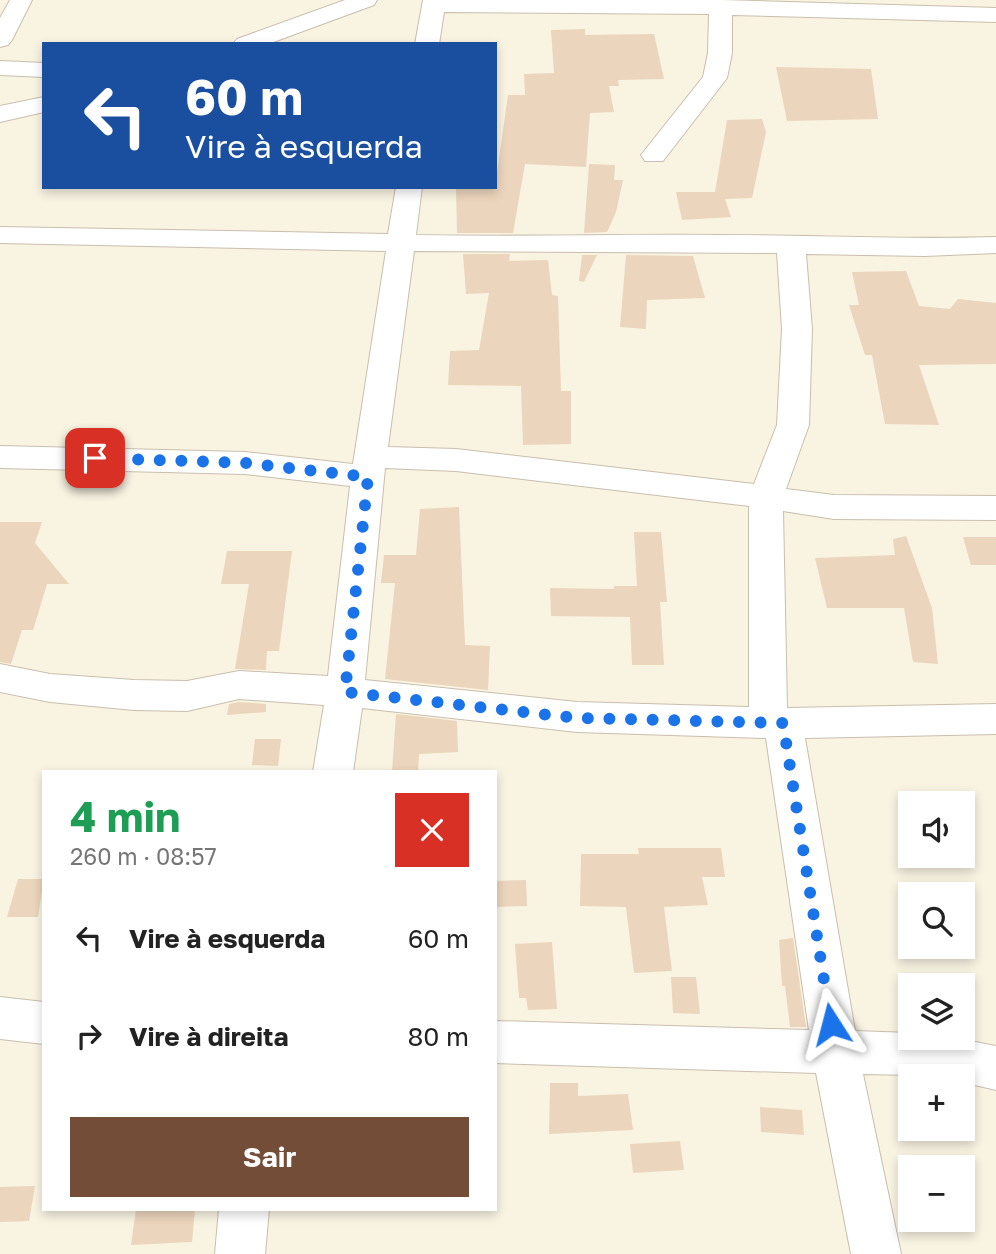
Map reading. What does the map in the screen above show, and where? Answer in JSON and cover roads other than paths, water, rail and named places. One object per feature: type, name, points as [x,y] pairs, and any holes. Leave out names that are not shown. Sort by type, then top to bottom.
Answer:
[{"type":"street","points":[[0,40],[21,0]]},
{"type":"street","points":[[250,42],[366,0]]},
{"type":"street","points":[[427,42],[434,3],[721,7],[996,15]]},
{"type":"street","points":[[654,155],[715,78],[720,67],[718,45],[721,7]]},
{"type":"street","points":[[0,68],[42,70]]},
{"type":"street","points":[[0,114],[42,104]]},
{"type":"street","points":[[333,770],[345,692],[369,467],[408,189]]},
{"type":"street","points":[[0,236],[569,246],[791,244],[925,248],[996,245]]},
{"type":"street","points":[[791,244],[797,329],[793,425],[766,498],[775,723],[835,1052],[876,1254]]},
{"type":"street","points":[[0,457],[369,467],[456,460],[656,482],[834,507],[996,508]]},
{"type":"street","points":[[0,678],[50,688],[134,695],[187,696],[239,685],[345,692],[577,718],[775,723],[996,719]]},
{"type":"street","points":[[0,1018],[42,1023]]},
{"type":"street","points":[[497,1042],[936,1055],[996,1068]]},
{"type":"street","points":[[240,1254],[244,1211]]}]
